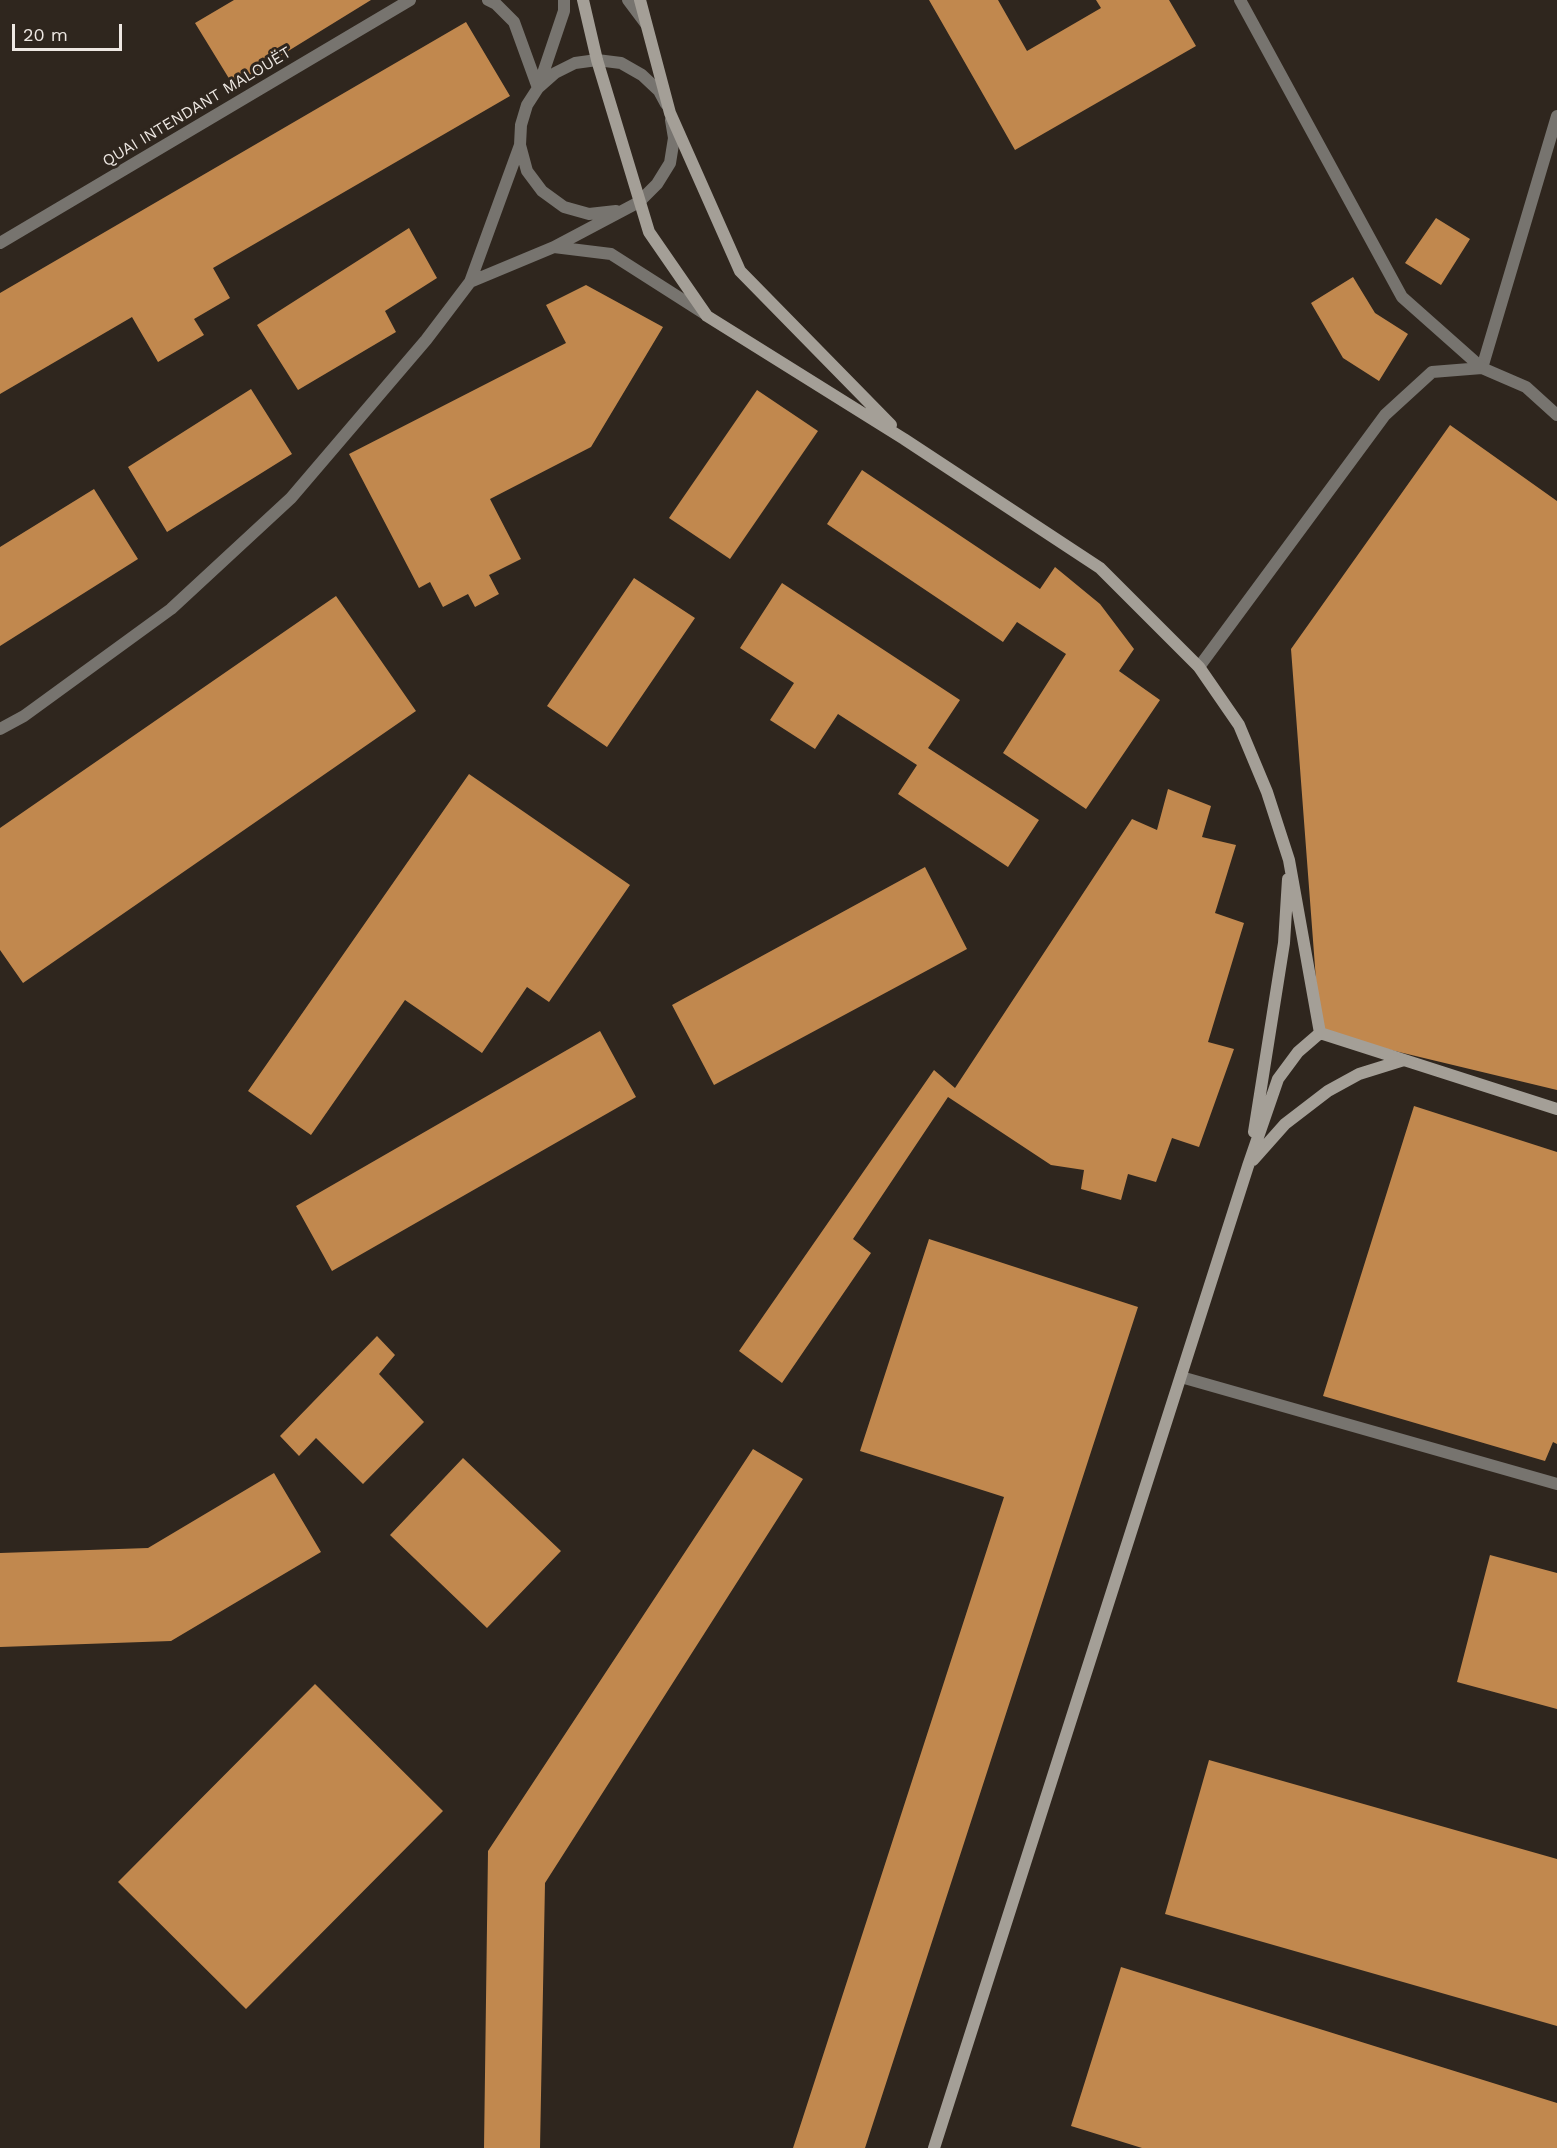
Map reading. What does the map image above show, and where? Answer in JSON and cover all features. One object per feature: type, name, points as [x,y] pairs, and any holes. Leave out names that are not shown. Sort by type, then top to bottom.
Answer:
[{"type":"street","name":"QUAI INTENDANT MALOUËT","points":[[0,243],[410,0]]},
{"type":"street","points":[[488,0],[496,4],[514,22],[538,87]]},
{"type":"street","points":[[0,729],[24,716],[171,609],[291,498],[426,340],[470,282],[520,146],[521,124],[527,105],[538,87],[564,12],[564,0]]},
{"type":"street","points":[[583,0],[597,60],[649,232],[707,315]]},
{"type":"street","points":[[628,0],[647,25]]},
{"type":"street","points":[[470,282],[554,247],[639,202],[657,184],[670,163],[674,138],[670,113],[640,0]]},
{"type":"street","points":[[1240,0],[1401,297],[1482,368],[1526,387],[1557,415]]},
{"type":"street","points":[[538,87],[555,73],[575,63],[597,60],[621,63],[642,75],[659,91],[740,271],[904,439]]},
{"type":"street","points":[[1482,368],[1557,116]]},
{"type":"street","points":[[520,146],[527,171],[542,191],[564,207],[589,214],[615,212],[639,202]]},
{"type":"street","points":[[554,247],[611,254],[904,439],[1100,568],[1199,667],[1239,725],[1267,792],[1289,860],[1320,1033]]},
{"type":"street","points":[[1199,667],[1385,415],[1432,372],[1482,368]]},
{"type":"street","points":[[1248,1166],[1284,943],[1289,860]]},
{"type":"street","points":[[1320,1033],[1557,1109]]},
{"type":"street","points":[[934,2148],[1180,1377],[1278,1079],[1298,1052],[1320,1033]]},
{"type":"street","points":[[1248,1166],[1285,1124],[1328,1091],[1359,1074],[1404,1060]]},
{"type":"street","points":[[1180,1377],[1557,1484]]},
{"type":"building","points":[[234,0],[371,0],[233,85],[195,23]]},
{"type":"building","points":[[929,0],[998,0],[1027,51],[1101,8],[1096,0],[1169,0],[1196,46],[1015,150]]},
{"type":"building","points":[[466,22],[510,96],[213,268],[230,298],[194,319],[204,335],[158,362],[132,317],[0,394],[0,293]]},
{"type":"building","points":[[1436,218],[1470,239],[1441,285],[1405,263]]},
{"type":"building","points":[[409,228],[437,278],[385,311],[396,332],[298,390],[257,325]]},
{"type":"building","points":[[1353,277],[1375,313],[1408,334],[1379,381],[1343,358],[1311,303]]},
{"type":"building","points":[[586,285],[663,327],[591,447],[490,499],[521,559],[489,575],[499,594],[475,607],[468,594],[443,607],[430,582],[419,588],[349,454],[566,343],[546,305]]},
{"type":"building","points":[[251,389],[292,454],[167,532],[128,467]]},
{"type":"building","points":[[757,390],[818,431],[730,559],[669,518]]},
{"type":"building","points":[[1450,425],[1557,501],[1557,1090],[1320,1033],[1291,649]]},
{"type":"building","points":[[862,470],[1040,589],[1055,567],[1100,604],[1134,649],[1119,671],[1160,700],[1086,809],[1003,753],[1066,654],[1017,622],[1003,642],[827,524]]},
{"type":"building","points":[[94,489],[138,559],[0,646],[0,547]]},
{"type":"building","points":[[634,578],[695,618],[607,747],[547,706]]},
{"type":"building","points":[[782,583],[960,700],[928,748],[1039,820],[1008,867],[898,794],[917,765],[838,714],[815,749],[770,720],[794,683],[740,648]]},
{"type":"building","points":[[336,596],[416,711],[23,983],[0,950],[0,828]]},
{"type":"building","points":[[469,774],[630,885],[549,1002],[527,987],[482,1053],[405,1000],[311,1135],[248,1091]]},
{"type":"building","points":[[1168,789],[1211,806],[1202,837],[1236,845],[1215,913],[1244,923],[1208,1042],[1234,1049],[1199,1147],[1172,1138],[1156,1182],[1128,1174],[1121,1200],[1081,1189],[1084,1170],[1051,1165],[948,1097],[853,1239],[871,1253],[782,1383],[739,1351],[934,1070],[955,1088],[1132,819],[1157,830]]},
{"type":"building","points":[[925,867],[967,949],[714,1085],[672,1005]]},
{"type":"building","points":[[600,1031],[636,1097],[332,1271],[296,1206]]},
{"type":"building","points":[[1414,1106],[1557,1152],[1557,1444],[1553,1442],[1545,1461],[1323,1396]]},
{"type":"building","points":[[929,1239],[1138,1307],[865,2148],[793,2148],[1004,1497],[860,1451]]},
{"type":"building","points":[[377,1336],[395,1355],[379,1374],[424,1422],[363,1484],[316,1438],[299,1456],[280,1436]]},
{"type":"building","points":[[753,1449],[803,1479],[545,1883],[540,2148],[484,2148],[488,1851]]},
{"type":"building","points":[[463,1458],[561,1551],[487,1628],[390,1535]]},
{"type":"building","points":[[274,1473],[321,1552],[171,1641],[0,1647],[0,1553],[148,1548]]},
{"type":"building","points":[[1490,1555],[1557,1573],[1557,1709],[1457,1682]]},
{"type":"building","points":[[315,1684],[443,1811],[246,2009],[118,1882]]},
{"type":"building","points":[[1209,1760],[1557,1859],[1557,2026],[1165,1914]]},
{"type":"building","points":[[1121,1967],[1557,2103],[1557,2148],[1142,2148],[1071,2126]]}]
